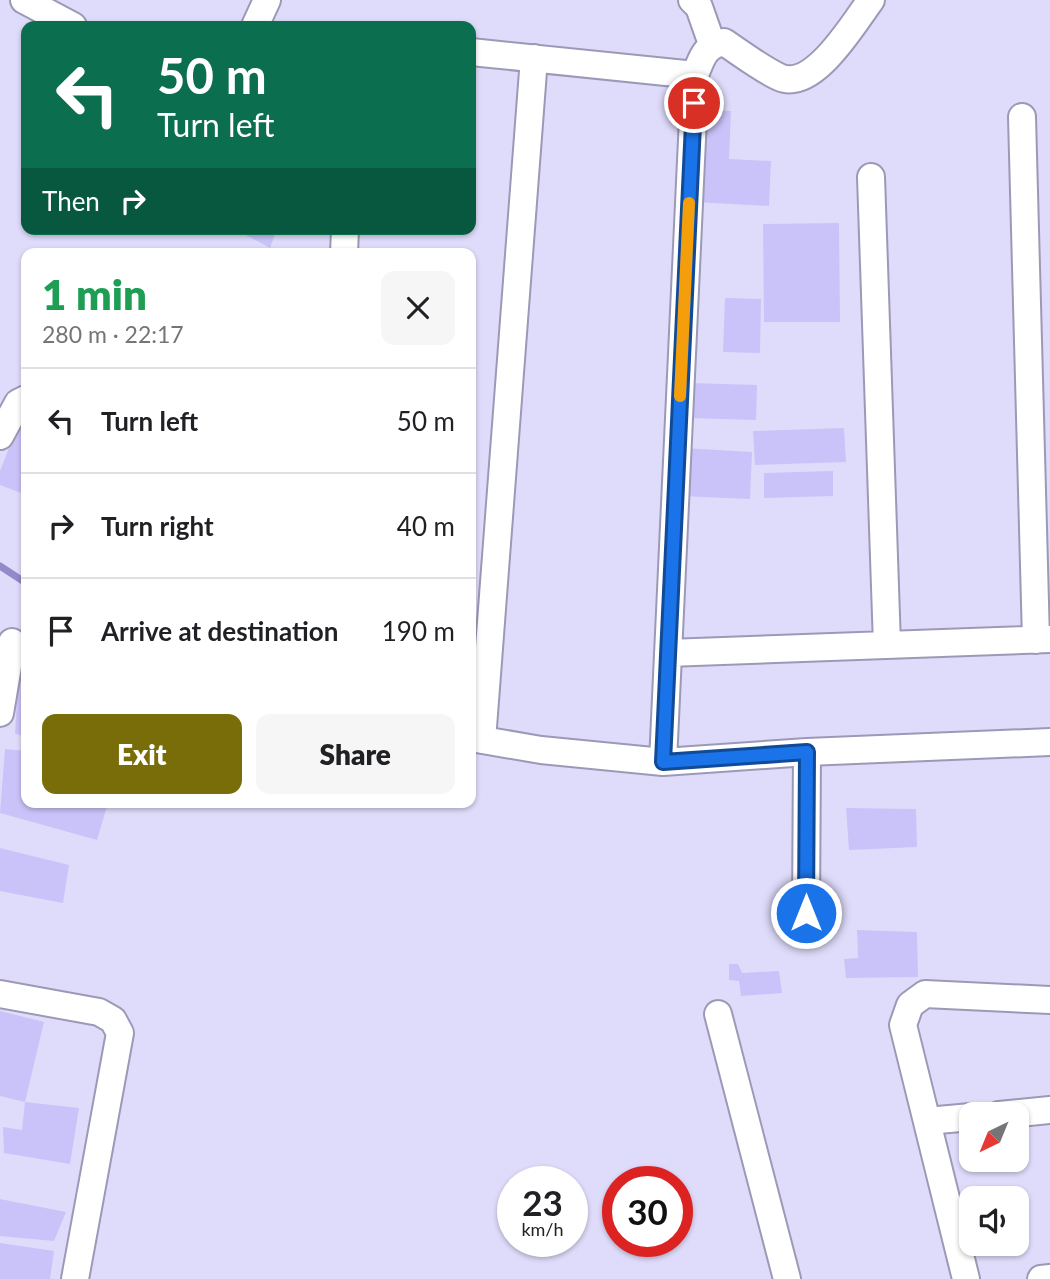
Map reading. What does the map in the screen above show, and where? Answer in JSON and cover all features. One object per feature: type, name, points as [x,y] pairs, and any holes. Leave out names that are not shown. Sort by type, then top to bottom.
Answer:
[{"type":"street","points":[[24,0],[64,21]]},
{"type":"street","points":[[257,21],[267,0]]},
{"type":"street","points":[[692,0],[699,7],[712,44]]},
{"type":"street","points":[[663,762],[695,75],[704,52],[712,44],[724,42],[781,78],[798,79],[815,71],[871,0]]},
{"type":"street","points":[[476,52],[695,75]]},
{"type":"street","points":[[534,58],[476,739],[541,750],[663,762],[807,752],[1050,742]]},
{"type":"street","points":[[668,653],[1043,640],[1022,117]]},
{"type":"street","points":[[872,177],[887,645]]},
{"type":"street","points":[[0,436],[21,402]]},
{"type":"street","points":[[0,713],[13,643]]},
{"type":"street","points":[[806,913],[807,752]]},
{"type":"street","points":[[0,994],[99,1012],[113,1020],[120,1033],[75,1279]]},
{"type":"street","points":[[966,1279],[903,1025],[910,1005],[925,994],[1050,1000]]},
{"type":"street","points":[[718,1013],[787,1279]]},
{"type":"street","points":[[1029,1112],[1050,1110]]},
{"type":"street","points":[[927,1121],[959,1118]]},
{"type":"street","points":[[1041,1279],[1050,1278]]},
{"type":"building","points":[[699,110],[731,111],[729,159],[771,161],[769,206],[695,202]]},
{"type":"building","points":[[839,223],[840,322],[764,322],[763,224]]},
{"type":"building","points":[[246,235],[275,235],[270,248]]},
{"type":"building","points":[[725,298],[761,299],[760,353],[723,352]]},
{"type":"building","points":[[690,383],[757,385],[756,420],[689,418]]},
{"type":"building","points":[[21,417],[21,493],[0,485],[0,471]]},
{"type":"building","points":[[844,428],[846,462],[755,465],[753,431]]},
{"type":"building","points":[[684,448],[752,452],[750,499],[681,496]]},
{"type":"building","points":[[833,471],[833,496],[764,498],[764,473]]},
{"type":"building","points":[[18,676],[21,676],[21,735],[15,734]]},
{"type":"building","points":[[5,749],[21,751],[21,808],[107,808],[97,840],[0,813]]},
{"type":"building","points":[[846,808],[916,809],[917,847],[849,850]]},
{"type":"building","points":[[0,848],[69,865],[63,903],[0,891]]},
{"type":"building","points":[[857,930],[917,932],[918,977],[846,978],[844,959],[858,958]]},
{"type":"building","points":[[729,964],[738,964],[742,973],[779,971],[782,993],[741,996],[739,981],[729,980]]},
{"type":"building","points":[[0,1011],[44,1022],[25,1102],[0,1096]]},
{"type":"building","points":[[25,1102],[79,1108],[70,1164],[4,1153],[3,1127],[22,1130]]},
{"type":"building","points":[[0,1199],[66,1212],[54,1241],[0,1236]]},
{"type":"building","points":[[0,1243],[54,1251],[50,1279],[0,1279]]},
{"type":"waterway","points":[[0,566],[21,580]]},
{"type":"slow traffic","points":[[680,396],[689,203]]},
{"type":"route","points":[[694,103],[663,762],[807,752],[806,913]]}]
